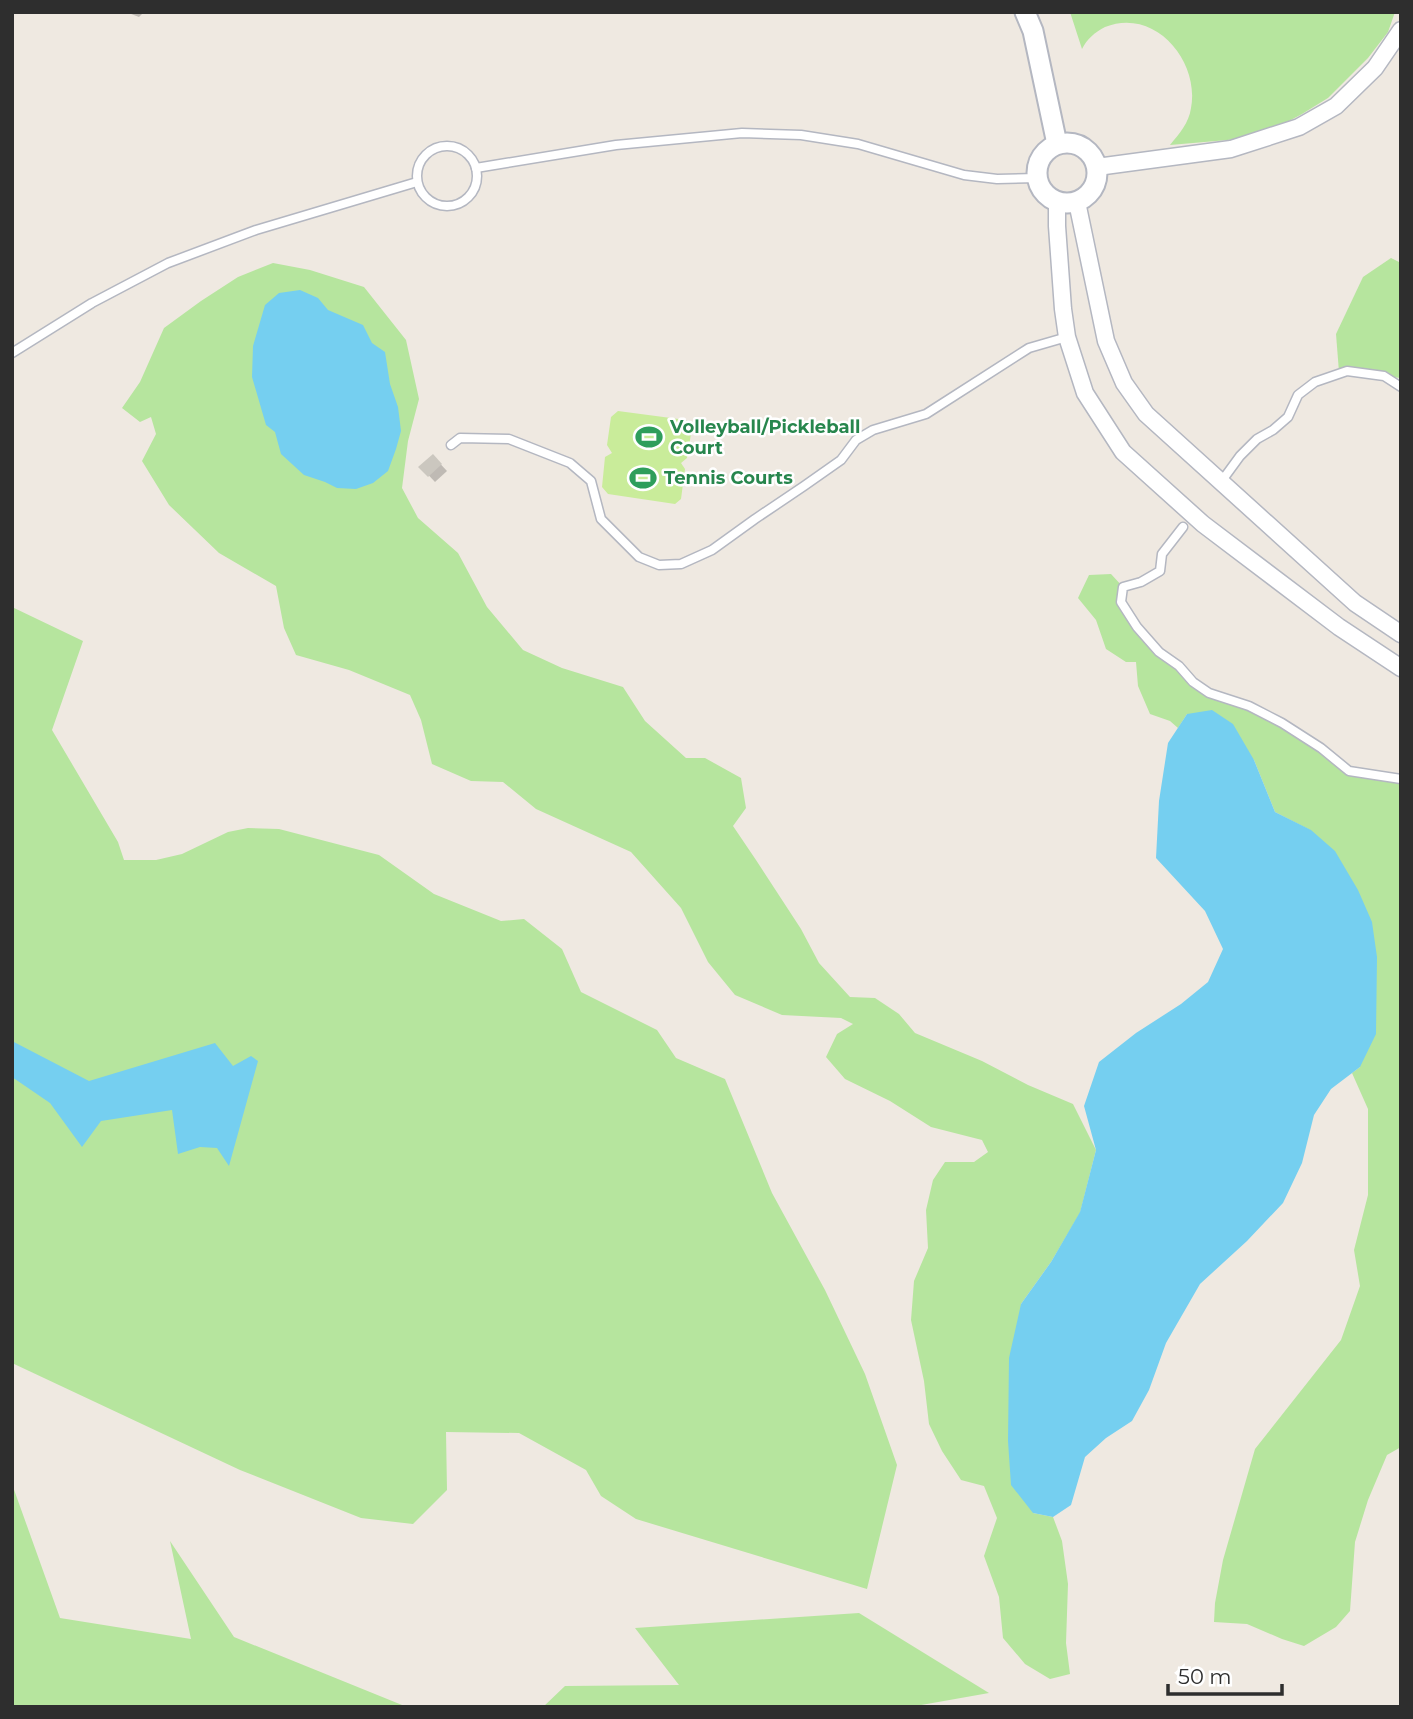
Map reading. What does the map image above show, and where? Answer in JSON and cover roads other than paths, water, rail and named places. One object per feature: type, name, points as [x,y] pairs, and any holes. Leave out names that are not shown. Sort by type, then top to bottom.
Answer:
[{"type":"street","points":[[1026,12],[1033,31],[1057,144]]},
{"type":"street","points":[[1097,167],[1231,149],[1299,127],[1336,106],[1375,68],[1401,30]]},
{"type":"street","points":[[1074,142],[1082,146],[1089,151],[1097,167],[1095,184],[1084,198],[1067,202],[1044,193],[1037,178],[1040,157],[1047,149],[1057,144],[1074,142]]},
{"type":"street","points":[[1067,202],[1058,240],[1067,337],[1085,393],[1123,452],[1203,524],[1339,627],[1401,668]]},
{"type":"street","points":[[1067,202],[1106,341],[1124,383],[1146,414],[1355,603],[1401,634]]},
{"type":"lane","points":[[476,168],[616,145],[742,133],[801,135],[858,144],[964,174],[998,178],[1037,178]]},
{"type":"lane","points":[[444,145],[455,146],[464,151],[476,168],[474,189],[468,198],[459,204],[438,205],[428,200],[417,183],[419,162],[434,148],[444,145]]},
{"type":"lane","points":[[12,353],[92,303],[167,263],[256,229],[417,183]]},
{"type":"lane","points":[[451,445],[460,438],[509,439],[570,463],[591,481],[601,519],[639,557],[659,565],[681,564],[712,550],[804,486],[841,460],[856,440],[873,430],[926,414],[1029,348],[1067,337]]},
{"type":"lane","points":[[1221,482],[1240,456],[1257,439],[1288,417],[1298,395],[1315,382],[1347,370],[1384,376],[1401,387]]},
{"type":"lane","points":[[1183,527],[1162,554],[1160,571],[1141,582],[1123,587],[1121,601],[1137,627],[1159,652],[1209,693],[1249,706],[1282,723],[1321,748],[1349,771],[1401,779]]},
{"type":"water","points":[[300,290],[318,298],[328,310],[363,325],[372,343],[385,352],[401,431],[388,471],[373,483],[356,489],[337,488],[304,475],[281,454],[275,432],[266,425],[252,377],[253,346],[265,305],[279,293]]},
{"type":"water","points":[[1212,710],[1233,724],[1254,760],[1275,812],[1311,830],[1335,851],[1358,890],[1372,922],[1377,957],[1376,1034],[1360,1067],[1331,1089],[1314,1115],[1302,1163],[1283,1203],[1200,1284],[1166,1343],[1149,1390],[1132,1421],[1106,1438],[1085,1457],[1071,1505],[1053,1517],[1033,1513],[1011,1485],[1008,1441],[1009,1358],[1021,1304],[1051,1262],[1080,1212],[1096,1150],[1084,1106],[1099,1062],[1208,982],[1223,949],[1205,911],[1156,858],[1159,801],[1168,743],[1187,714]]},
{"type":"water","points":[[12,1041],[89,1081],[215,1043],[233,1066],[251,1056],[258,1061],[229,1166],[217,1148],[200,1147],[178,1154],[172,1110],[101,1121],[82,1147],[50,1103],[12,1077]]},
{"type":"place","name":"Volleyball/Pickleball Court","points":[[649,437]]},
{"type":"place","name":"Tennis Courts","points":[[643,478]]}]
